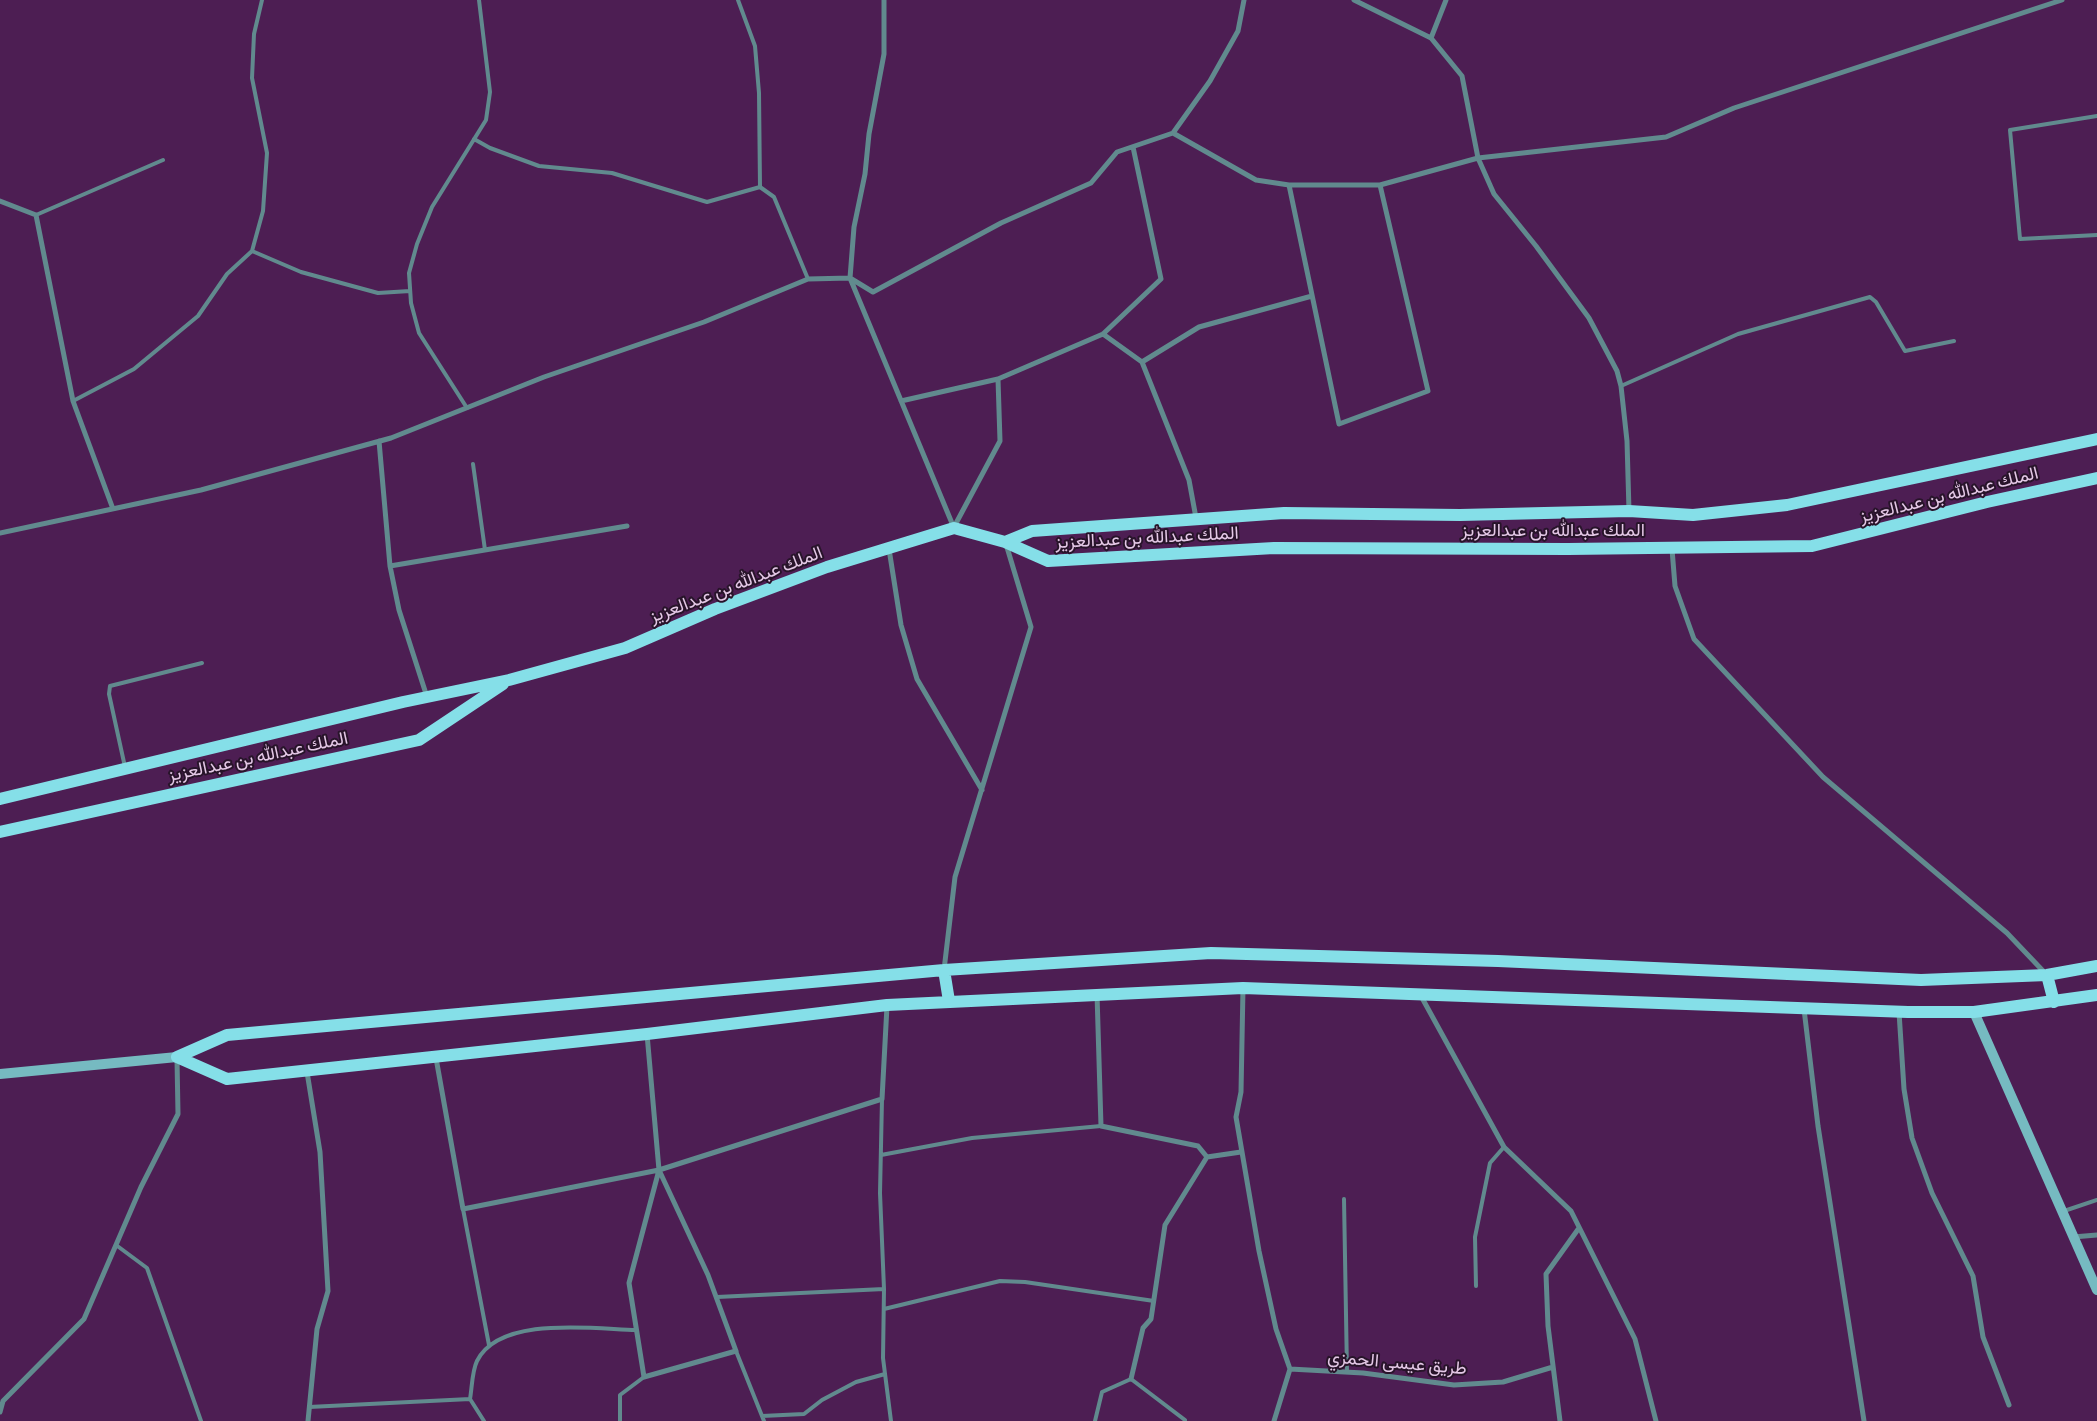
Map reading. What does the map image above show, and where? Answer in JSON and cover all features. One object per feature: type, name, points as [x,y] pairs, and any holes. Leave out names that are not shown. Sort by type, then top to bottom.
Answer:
[{"type":"main road","name":"الملك عبدالله بن عبدالعزيز","points":[[1005,542],[1032,531],[1284,513],[1460,516],[1630,511],[1693,514],[1787,505],[2097,439]]},
{"type":"main road","name":"الملك عبدالله بن عبدالعزيز","points":[[0,799],[427,697],[509,680],[625,648],[715,609],[828,567],[954,528],[1005,542],[1048,561],[1274,548],[1812,546],[1987,502],[2097,478]]},
{"type":"main road","name":"الملك عبدالله بن عبدالعزيز","points":[[0,832],[419,740],[509,680]]},
{"type":"main road","points":[[177,1057],[227,1035],[944,970],[1211,953],[1498,961],[1921,980],[2048,975],[2097,966]]},
{"type":"main road","points":[[944,970],[949,1002]]},
{"type":"main road","points":[[2048,975],[2054,1002]]},
{"type":"main road","points":[[177,1057],[227,1079],[887,1006],[1243,988],[1804,1008],[1974,1012],[2097,995]]},
{"type":"street","points":[[884,0],[884,54],[869,134],[865,174],[854,227],[850,278],[954,528]]},
{"type":"street","points":[[0,533],[201,490],[379,441],[544,377],[704,322],[808,279],[850,278],[873,292],[1001,223],[1091,183],[1117,152],[1174,132],[1210,81],[1238,31],[1244,0]]},
{"type":"street","points":[[1354,0],[1431,38],[1462,76],[1478,158],[1494,194],[1536,246],[1589,318],[1617,371],[1621,386],[1627,440],[1630,511]]},
{"type":"street","points":[[1431,38],[1446,0]]},
{"type":"street","points":[[1174,132],[1256,180],[1289,186],[1380,186],[1478,158],[1666,137],[1734,108],[2062,0]]},
{"type":"street","points":[[901,401],[998,379],[1102,334],[1161,279],[1133,146]]},
{"type":"street","points":[[1289,186],[1339,424],[1428,391],[1380,186]]},
{"type":"street","points":[[0,201],[36,215],[73,401],[113,509]]},
{"type":"street","points":[[1142,362],[1199,328],[1312,296]]},
{"type":"street","points":[[1102,334],[1142,362],[1189,480],[1196,519]]},
{"type":"street","points":[[954,528],[1000,441],[998,379]]},
{"type":"street","points":[[379,441],[390,566],[398,610],[427,697]]},
{"type":"street","points":[[390,566],[626,526]]},
{"type":"street","points":[[944,970],[955,877],[1031,627],[1005,542]]},
{"type":"street","points":[[888,548],[901,625],[917,679],[982,790]]},
{"type":"street","points":[[1672,548],[1675,586],[1694,639],[1823,777],[2007,933],[2048,975]]},
{"type":"street","points":[[1243,988],[1242,1092],[1236,1117],[1241,1152],[1276,1329],[1290,1369],[1274,1421]]},
{"type":"street","points":[[1419,993],[1504,1147],[1571,1211],[1634,1339],[1656,1421]]},
{"type":"street","points":[[1097,994],[1101,1126],[1198,1146],[1207,1157]]},
{"type":"street","points":[[436,1057],[462,1210],[659,1170],[882,1099],[887,1006]]},
{"type":"street","points":[[1804,1008],[1818,1126],[1864,1421]]},
{"type":"street","points":[[1899,1011],[1904,1089],[1912,1138],[1932,1193],[1973,1276],[1983,1337],[2009,1405]]},
{"type":"street","points":[[1974,1012],[2097,1290]]},
{"type":"street","points":[[647,1034],[659,1170],[717,1297],[736,1351],[644,1377],[629,1283],[659,1170]]},
{"type":"street","points":[[0,1074],[177,1057],[178,1114],[141,1187],[84,1319],[3,1401],[0,1412]]},
{"type":"street","points":[[306,1071],[320,1152],[328,1291],[317,1329],[308,1421]]},
{"type":"street","points":[[1207,1157],[1241,1152]]},
{"type":"street","points":[[1130,1379],[1142,1328],[1152,1319],[1166,1226],[1207,1157]]},
{"type":"street","points":[[1560,1421],[1548,1326],[1546,1274],[1579,1228]]},
{"type":"street","points":[[2073,1237],[2097,1236]]},
{"type":"street","name":"طريق عيسى الحمزي","points":[[1290,1369],[1347,1372],[1454,1385],[1503,1382],[1553,1367]]},
{"type":"lane","points":[[73,401],[141,363],[198,316],[227,274],[252,251],[264,210],[268,153],[252,78],[254,34],[262,0]]},
{"type":"lane","points":[[467,408],[419,333],[410,303],[409,274],[417,244],[432,207],[486,120],[490,92],[480,0]]},
{"type":"lane","points":[[738,0],[756,46],[759,94],[760,187]]},
{"type":"lane","points":[[2097,116],[2010,130],[2020,239],[2097,235]]},
{"type":"lane","points":[[474,139],[490,148],[539,166],[612,173],[707,202],[760,187]]},
{"type":"lane","points":[[36,215],[163,160]]},
{"type":"lane","points":[[760,187],[774,197],[808,279]]},
{"type":"lane","points":[[252,251],[301,272],[378,293],[410,291]]},
{"type":"lane","points":[[1621,386],[1738,334],[1870,297],[1876,302],[1905,351],[1954,341]]},
{"type":"lane","points":[[473,464],[485,550]]},
{"type":"lane","points":[[125,769],[109,694],[110,686],[202,663]]},
{"type":"lane","points":[[882,1099],[881,1155],[885,1374],[891,1421]]},
{"type":"lane","points":[[881,1155],[972,1138],[1101,1126]]},
{"type":"lane","points":[[1476,1286],[1474,1237],[1490,1163],[1504,1147]]},
{"type":"lane","points":[[1344,1199],[1347,1372]]},
{"type":"lane","points":[[2062,1212],[2097,1200]]},
{"type":"lane","points":[[462,1210],[489,1345]]},
{"type":"lane","points":[[116,1245],[147,1268],[201,1421]]},
{"type":"lane","points":[[884,1309],[1000,1281],[1025,1282],[1154,1301]]},
{"type":"lane","points":[[717,1297],[884,1289]]},
{"type":"lane","points":[[484,1421],[470,1399],[476,1362],[489,1345],[515,1333],[548,1328],[636,1330]]},
{"type":"lane","points":[[736,1351],[764,1421]]},
{"type":"lane","points":[[762,1416],[804,1414],[822,1400],[856,1382],[885,1374]]},
{"type":"lane","points":[[620,1421],[620,1395],[644,1377]]},
{"type":"lane","points":[[1096,1421],[1102,1392],[1130,1379],[1185,1420]]},
{"type":"lane","points":[[309,1407],[470,1399]]}]
